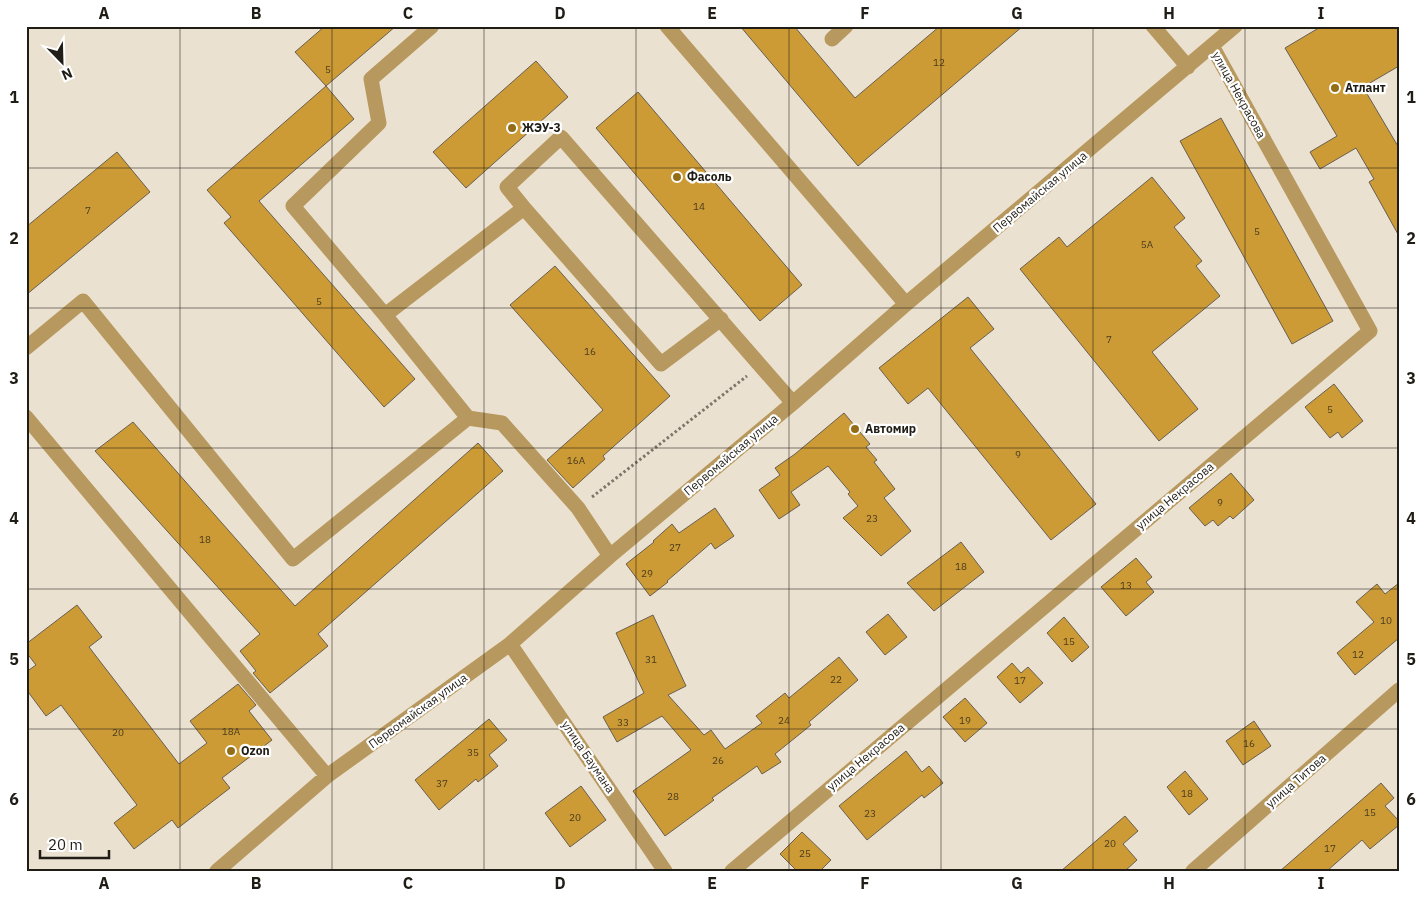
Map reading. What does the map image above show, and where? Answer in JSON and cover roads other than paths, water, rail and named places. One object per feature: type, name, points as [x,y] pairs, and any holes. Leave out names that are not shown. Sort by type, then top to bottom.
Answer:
[{"type":"street","points":[[432,26],[371,79],[379,123],[293,206],[385,315],[468,418],[502,423],[578,508],[610,556]]},
{"type":"street","points":[[667,26],[906,304]]},
{"type":"street","points":[[832,38],[846,26]]},
{"type":"street","points":[[1153,26],[1188,67]]},
{"type":"street","name":"Первомайская улица","points":[[218,871],[326,776],[510,644],[610,556],[793,404],[906,304],[1235,26]]},
{"type":"street","name":"улица Некрасова","points":[[732,871],[1370,331],[1212,46]]},
{"type":"street","points":[[721,319],[662,364],[507,187],[561,137],[721,319],[761,365],[793,404]]},
{"type":"street","points":[[385,315],[524,208]]},
{"type":"street","points":[[26,348],[83,301],[293,559],[468,418]]},
{"type":"street","points":[[26,417],[326,776]]},
{"type":"street","name":"улица Баумана","points":[[510,644],[665,871]]},
{"type":"street","name":"улица Титова","points":[[1193,871],[1399,690]]},
{"type":"place","name":"Атлант","points":[[1335,88]]},
{"type":"place","name":"ЖЭУ-3","points":[[512,128]]},
{"type":"place","name":"Фасоль","points":[[677,177]]},
{"type":"place","name":"Автомир","points":[[855,429]]},
{"type":"place","name":"Ozon","points":[[231,751]]}]
